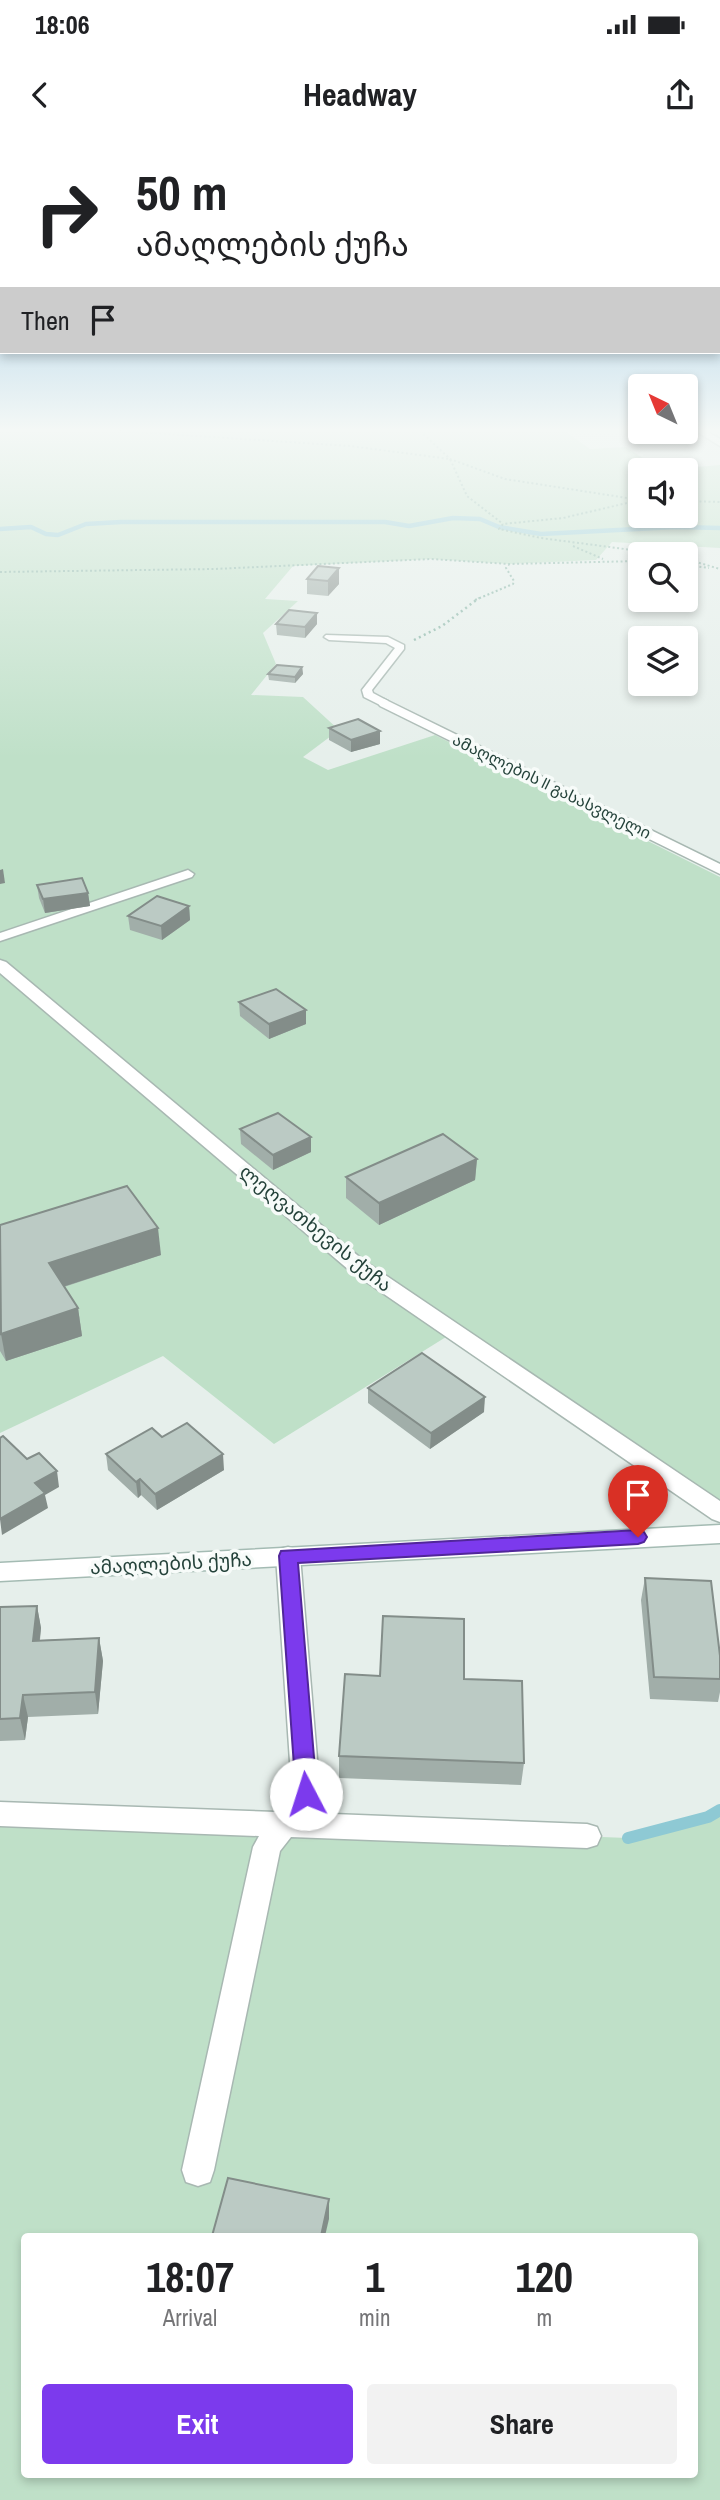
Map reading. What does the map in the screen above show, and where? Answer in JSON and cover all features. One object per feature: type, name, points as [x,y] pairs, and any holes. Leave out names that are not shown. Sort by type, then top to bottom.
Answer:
[{"type":"street","name":"ამაღლების II გასასვლელი","points":[[384,702],[720,870]]},
{"type":"street","name":"ლეღვათხევის ქუჩა","points":[[0,965],[356,1265],[720,1513]]},
{"type":"street","name":"ამაღლების ქუჩა","points":[[0,1572],[720,1534]]},
{"type":"street","points":[[198,2170],[267,1847],[306,1794],[288,1556]]},
{"type":"street","points":[[0,1814],[587,1836]]},
{"type":"lane","points":[[329,636],[388,640],[401,647],[367,690],[368,695],[384,702]]},
{"type":"lane","points":[[0,937],[188,874]]},
{"type":"path","points":[[543,538],[566,543],[628,547]]},
{"type":"path","points":[[566,543],[605,560]]},
{"type":"path","points":[[0,572],[214,569],[431,559],[509,564],[628,561]]},
{"type":"path","points":[[698,563],[720,569]]},
{"type":"path","points":[[401,647],[442,626],[471,602],[513,584],[514,581],[506,568],[509,564]]},
{"type":"path","points":[[698,566],[720,569]]},
{"type":"green space","points":[[0,538],[720,538],[720,548],[698,547],[698,542],[612,542],[596,560],[509,564],[431,559],[293,566],[265,599],[298,601],[263,633],[276,664],[251,695],[303,697],[339,730],[303,757],[328,770],[435,735],[720,877],[720,1513],[454,1332],[274,1444],[163,1356],[0,1433]]},
{"type":"green space","points":[[720,1810],[720,2500],[0,2500],[0,1814],[628,1838],[708,1817]]},
{"type":"building","points":[[318,566],[339,568],[328,581],[307,579]]},
{"type":"building","points":[[289,610],[317,613],[305,627],[276,624]]},
{"type":"building","points":[[277,665],[302,667],[295,677],[268,674]]},
{"type":"building","points":[[358,719],[380,731],[351,740],[329,728]]},
{"type":"building","points":[[82,878],[88,893],[43,899],[37,885]]},
{"type":"building","points":[[157,896],[189,906],[161,926],[128,916]]},
{"type":"building","points":[[276,989],[306,1010],[269,1024],[239,1002]]},
{"type":"building","points":[[278,1113],[311,1137],[273,1155],[240,1129]]},
{"type":"building","points":[[443,1134],[477,1159],[379,1203],[346,1177]]},
{"type":"building","points":[[127,1186],[158,1228],[49,1263],[78,1308],[1,1334],[0,1225]]},
{"type":"building","points":[[422,1353],[485,1397],[431,1433],[368,1388]]},
{"type":"building","points":[[187,1423],[223,1454],[155,1494],[140,1479],[136,1482],[106,1454],[152,1428],[162,1437]]},
{"type":"building","points":[[3,1436],[27,1459],[39,1453],[57,1471],[35,1483],[45,1493],[0,1519],[0,1438]]},
{"type":"building","points":[[645,1578],[711,1581],[720,1656],[720,1679],[654,1677]]},
{"type":"building","points":[[37,1606],[33,1641],[99,1638],[95,1692],[23,1695],[20,1718],[0,1719],[0,1607]]},
{"type":"building","points":[[383,1616],[464,1619],[464,1679],[522,1681],[524,1763],[339,1756],[345,1674],[380,1676]]},
{"type":"building","points":[[228,2178],[329,2199],[322,2233],[213,2233]]},
{"type":"waterway","points":[[628,1838],[708,1817],[720,1810]]},
{"type":"route","points":[[306,1794],[288,1556],[638,1537]]}]
